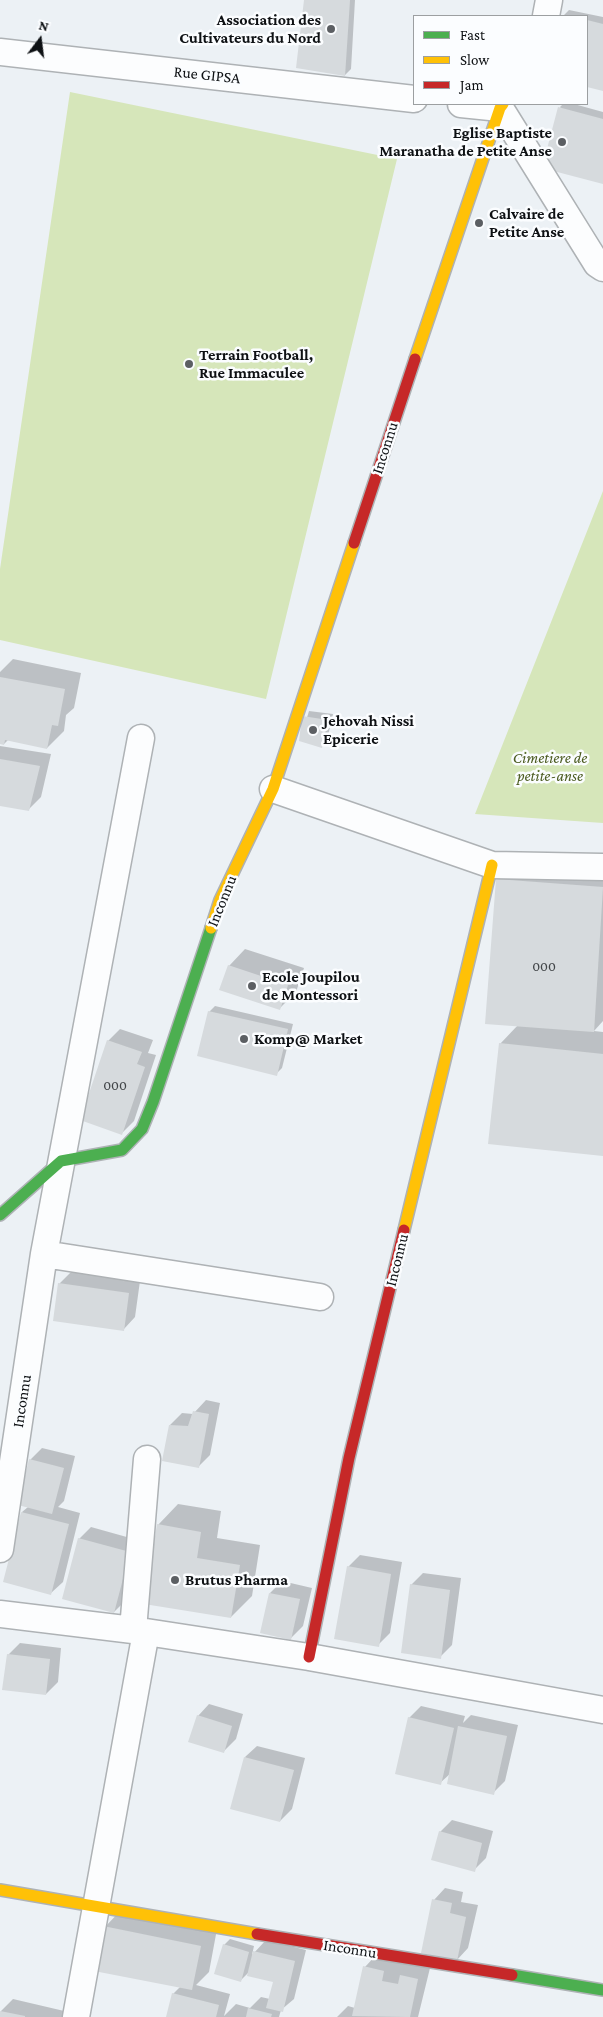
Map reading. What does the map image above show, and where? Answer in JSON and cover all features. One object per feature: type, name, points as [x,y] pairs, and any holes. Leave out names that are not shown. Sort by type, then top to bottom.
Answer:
[{"type":"street","points":[[546,15],[550,0]]},
{"type":"street","name":"Rue GIPSA","points":[[0,52],[413,98]]},
{"type":"street","points":[[482,105],[502,106],[597,264],[603,268]]},
{"type":"street","name":"Inconnu","points":[[61,1161],[122,1150],[142,1129],[153,1102],[220,900],[272,789],[436,295],[502,106]]},
{"type":"street","name":"Inconnu","points":[[0,1548],[44,1254],[141,738]]},
{"type":"street","points":[[272,789],[492,865],[603,867]]},
{"type":"street","name":"Inconnu","points":[[309,1657],[350,1458],[492,865]]},
{"type":"street","points":[[0,1215],[61,1161]]},
{"type":"street","points":[[44,1254],[320,1297]]},
{"type":"street","points":[[76,2017],[97,1908],[140,1631],[147,1459]]},
{"type":"street","points":[[0,1614],[140,1631],[309,1657],[603,1710]]},
{"type":"street","name":"Inconnu","points":[[0,1890],[97,1908],[603,1990]]},
{"type":"green space","name":"Terrain Football, Rue Immaculee","points":[[70,92],[397,159],[266,699],[0,640],[0,569]]},
{"type":"green space","name":"Cimetiere de petite-anse","points":[[603,491],[603,823],[475,814]]},
{"type":"building","points":[[304,0],[350,0],[345,76],[296,68]]},
{"type":"building","points":[[588,20],[603,24],[603,91],[588,87]]},
{"type":"building","points":[[558,107],[603,119],[603,184],[542,168]]},
{"type":"building","points":[[0,677],[65,689],[58,726],[52,725],[47,749],[5,740],[4,745],[0,744]]},
{"type":"building","points":[[302,716],[328,720],[322,748],[299,741]]},
{"type":"building","points":[[0,759],[40,766],[29,811],[0,806]]},
{"type":"building","points":[[496,879],[603,887],[594,1032],[485,1024]]},
{"type":"building","points":[[228,965],[288,985],[280,1010],[219,990]]},
{"type":"building","points":[[208,1011],[288,1029],[277,1076],[197,1056]]},
{"type":"building","points":[[107,1040],[142,1052],[137,1064],[145,1067],[122,1135],[80,1120]]},
{"type":"building","points":[[499,1043],[603,1054],[603,1156],[488,1144]]},
{"type":"building","points":[[58,1283],[129,1293],[124,1331],[53,1321]]},
{"type":"building","points":[[193,1411],[209,1414],[199,1468],[162,1461],[169,1425],[188,1426]]},
{"type":"building","points":[[29,1459],[64,1468],[52,1514],[18,1505]]},
{"type":"building","points":[[21,1512],[69,1524],[51,1595],[3,1582]]},
{"type":"building","points":[[157,1524],[201,1532],[197,1558],[240,1565],[231,1618],[144,1604]]},
{"type":"building","points":[[78,1538],[130,1552],[114,1613],[62,1599]]},
{"type":"building","points":[[347,1566],[391,1574],[379,1647],[334,1639]]},
{"type":"building","points":[[410,1584],[450,1590],[441,1659],[401,1653]]},
{"type":"building","points":[[269,1593],[300,1599],[291,1640],[260,1633]]},
{"type":"building","points":[[7,1654],[50,1659],[46,1695],[2,1690]]},
{"type":"building","points":[[197,1715],[232,1726],[224,1753],[188,1742]]},
{"type":"building","points":[[408,1717],[454,1728],[441,1785],[395,1774]]},
{"type":"building","points":[[458,1726],[507,1736],[494,1795],[447,1784]]},
{"type":"building","points":[[244,1757],[294,1770],[280,1822],[230,1809]]},
{"type":"building","points":[[439,1831],[482,1843],[475,1872],[431,1860]]},
{"type":"building","points":[[432,1899],[452,1903],[450,1913],[466,1917],[457,1961],[421,1953]]},
{"type":"building","points":[[103,1926],[201,1946],[192,1990],[94,1971]]},
{"type":"building","points":[[223,1944],[249,1952],[241,1982],[214,1974]]},
{"type":"building","points":[[253,1951],[295,1961],[283,2012],[266,2008],[273,1982],[247,1976]]},
{"type":"building","points":[[363,1966],[384,1971],[382,1981],[398,1984],[400,1975],[418,1979],[410,2017],[352,2016]]},
{"type":"building","points":[[172,1993],[219,2005],[216,2017],[166,2017]]},
{"type":"building","points":[[248,2008],[272,2014],[271,2017],[246,2017]]},
{"type":"building","points":[[0,2011],[25,2016],[25,2017],[0,2017]]},
{"type":"traffic: fast","points":[[0,1215],[61,1161],[122,1150],[142,1129],[153,1102],[211,928]]},
{"type":"traffic: fast","points":[[512,1975],[603,1990]]},
{"type":"traffic: slow","points":[[415,359],[502,105]]},
{"type":"traffic: slow","points":[[211,928],[220,900],[273,789],[354,543]]},
{"type":"traffic: slow","points":[[404,1230],[492,865]]},
{"type":"traffic: slow","points":[[0,1890],[257,1934]]},
{"type":"traffic: jam","points":[[354,543],[415,359]]},
{"type":"traffic: jam","points":[[309,1657],[349,1458],[404,1230]]},
{"type":"traffic: jam","points":[[257,1934],[512,1975]]},
{"type":"place","name":"Association des Cultivateurs du Nord","points":[[331,29]]},
{"type":"place","name":"Eglise Baptiste Maranatha de Petite Anse","points":[[562,142]]},
{"type":"place","name":"Calvaire de Petite Anse","points":[[479,223]]},
{"type":"place","name":"Terrain Football, Rue Immaculee","points":[[189,364]]},
{"type":"place","name":"Jehovah Nissi Epicerie","points":[[313,730]]},
{"type":"place","name":"Ecole Joupilou de Montessori","points":[[252,986]]},
{"type":"place","name":"Komp@ Market","points":[[244,1039]]},
{"type":"place","name":"Brutus Pharma","points":[[175,1580]]}]
